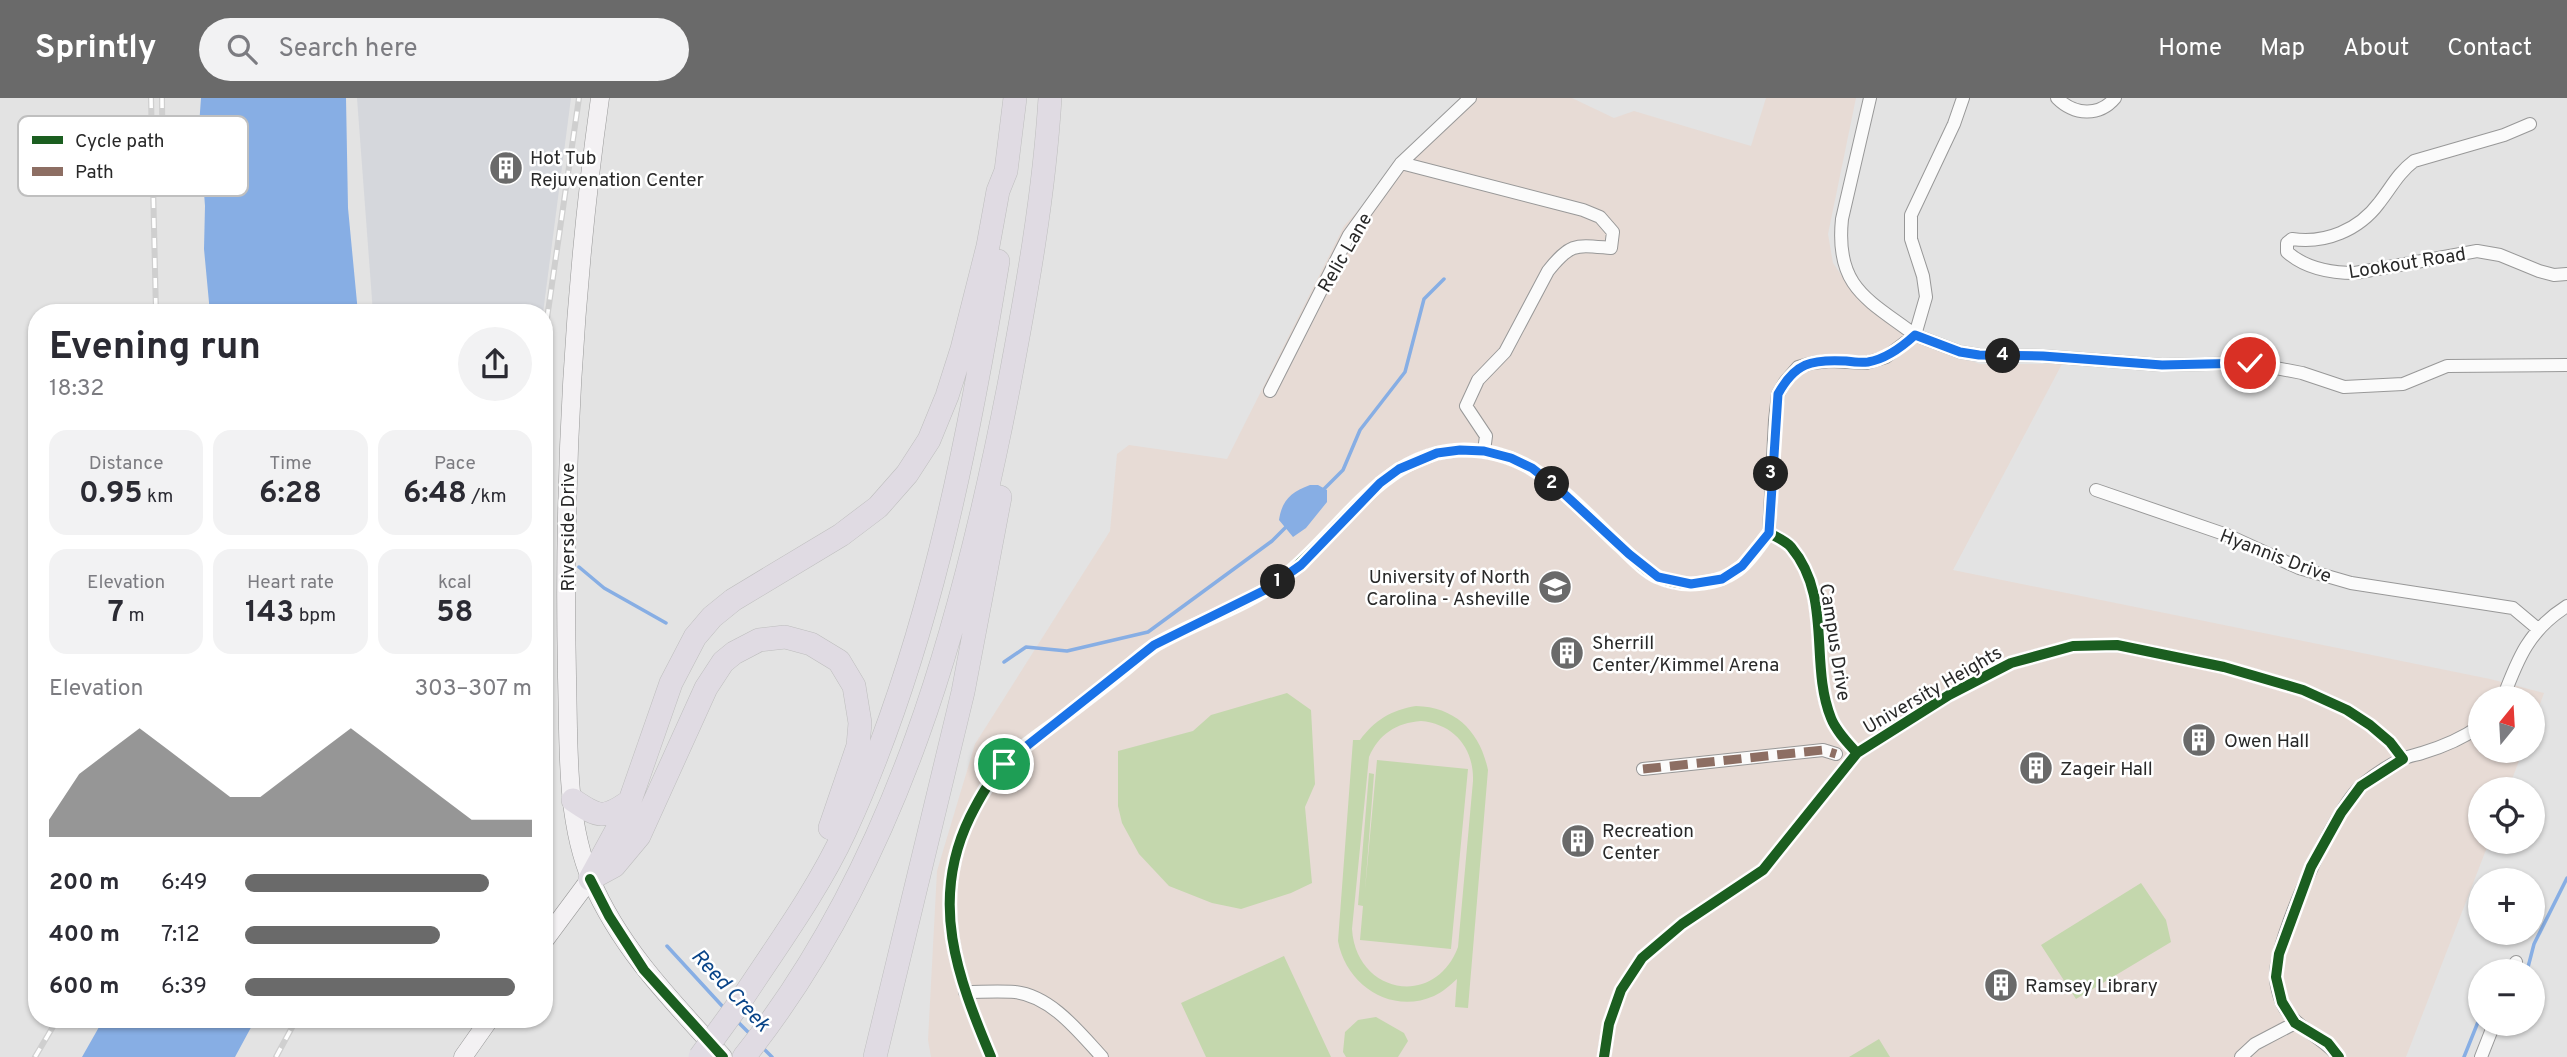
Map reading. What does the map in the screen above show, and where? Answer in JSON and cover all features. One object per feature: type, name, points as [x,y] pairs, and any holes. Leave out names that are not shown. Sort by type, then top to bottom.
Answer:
[{"type":"highway","points":[[590,879],[625,814],[677,668],[695,637],[712,617],[733,600],[841,535],[878,507],[919,458],[947,396],[962,349],[988,246],[998,191],[1006,172],[1015,98]]},
{"type":"highway","points":[[744,1057],[787,999],[830,930],[873,847],[900,785],[943,659],[986,496],[1033,249],[1050,98]]},
{"type":"highway","points":[[700,1057],[717,1037],[807,901],[844,833],[881,744],[912,650],[954,489],[976,387],[1009,191],[1006,172]]},
{"type":"highway","points":[[875,1057],[944,776],[980,610],[1039,271],[1033,249]]},
{"type":"highway","points":[[590,879],[614,866],[639,836],[706,688],[723,662],[759,640],[785,637],[811,644],[839,661],[853,686],[860,723],[858,746],[845,788],[825,841],[800,894],[794,918]]},
{"type":"highway","points":[[573,800],[592,813],[600,815],[611,814],[630,801]]},
{"type":"main road","name":"Riverside Drive","points":[[600,98],[589,171],[575,313],[568,434],[567,653],[573,800],[590,879],[609,916],[644,970],[723,1057]]},
{"type":"main road","points":[[553,929],[590,879]]},
{"type":"main road","points":[[463,1057],[483,1028]]},
{"type":"street","name":"Relic Lane","points":[[1270,391],[1349,235],[1401,163],[1469,98]]},
{"type":"street","points":[[1870,98],[1842,219],[1842,257],[1847,274],[1858,292],[1915,335],[1960,352],[1979,355],[2043,356],[2162,365],[2250,363],[2302,373],[2344,387],[2403,384],[2447,366],[2567,365]]},
{"type":"street","points":[[991,1057],[965,992],[953,950],[949,916],[951,869],[960,838],[979,799],[1004,764],[1154,645],[1267,589],[1290,573],[1301,565],[1380,483],[1399,469],[1437,453],[1484,451],[1511,458],[1532,468],[1658,577],[1691,584],[1722,579],[1742,566],[1769,533],[1774,420],[1778,394],[1784,382],[1798,367],[1812,363],[1830,360],[1866,363],[1886,357],[1915,335],[1926,297],[1923,276],[1911,239],[1911,215],[1954,124],[1963,98]]},
{"type":"street","points":[[2057,98],[2069,108],[2089,113],[2109,105],[2115,98]]},
{"type":"street","name":"Lookout Road","points":[[2530,124],[2504,135],[2414,161],[2404,169],[2378,204],[2359,223],[2315,240],[2292,239],[2287,243],[2287,252],[2295,259],[2335,273],[2355,273],[2477,251],[2500,255],[2547,273],[2567,274]]},
{"type":"street","points":[[1401,163],[1583,210],[1600,217],[1614,232],[1611,248],[1587,245],[1569,248],[1557,260],[1548,271],[1505,352],[1478,380],[1466,406],[1486,436],[1484,451]]},
{"type":"street","name":"Hyannis Drive","points":[[2096,490],[2227,535],[2299,568],[2351,583],[2513,608],[2538,629]]},
{"type":"street","name":"Campus Drive","points":[[1769,533],[1791,546],[1808,576],[1818,618],[1822,686],[1831,720],[1857,752]]},
{"type":"street","points":[[2507,686],[2519,657],[2538,629],[2567,606]]},
{"type":"street","name":"University Heights","points":[[1604,1057],[1609,1024],[1620,990],[1642,958],[1682,924],[1763,870],[1857,752],[1949,695],[2011,663],[2073,646],[2117,645],[2224,667],[2325,699],[2370,725],[2390,742],[2403,759]]},
{"type":"street","points":[[2339,1057],[2328,1043],[2295,1023],[2282,1002],[2276,977],[2279,954],[2311,867],[2341,813],[2361,786],[2403,759],[2468,734]]},
{"type":"street","points":[[1643,769],[1823,750],[1836,754]]},
{"type":"street","points":[[965,992],[1017,992],[1040,1001],[1067,1020],[1102,1057]]},
{"type":"street","points":[[2241,1057],[2255,1044],[2295,1023]]},
{"type":"street","points":[[2481,1057],[2489,1036]]},
{"type":"shaded area","points":[[357,98],[571,98],[544,304],[372,304]]},
{"type":"shaded area","name":"University of North Carolina - Asheville","points":[[1460,98],[1572,98],[1614,118],[1634,111],[1751,146],[1766,98],[1856,98],[1828,234],[1833,263],[1853,292],[1882,319],[1921,343],[1980,364],[2062,364],[1953,570],[2517,686],[2468,686],[2468,763],[2518,763],[2513,777],[2468,777],[2468,854],[2484,854],[2479,868],[2468,868],[2468,896],[2406,1057],[931,1057],[928,1040],[937,871],[975,744],[1110,531],[1117,454],[1129,445],[1227,459],[1344,226]]},
{"type":"green space","points":[[1287,693],[1311,710],[1315,784],[1305,807],[1312,883],[1291,893],[1241,909],[1212,903],[1169,886],[1139,854],[1122,823],[1118,806],[1118,751],[1193,731],[1211,715]]},
{"type":"green space","points":[[1430,707],[1443,711],[1464,724],[1479,744],[1488,770],[1468,1008],[1455,1007],[1457,979],[1437,994],[1418,1001],[1387,999],[1373,992],[1350,971],[1338,941],[1353,740],[1360,740],[1384,717],[1407,708]],"holes":[[[1421,721],[1433,723],[1460,740],[1466,748],[1472,769],[1458,947],[1447,967],[1432,979],[1415,986],[1398,986],[1381,980],[1367,968],[1357,951],[1352,929],[1369,757],[1383,736],[1396,727]]]},
{"type":"green space","points":[[1377,760],[1468,769],[1451,949],[1360,940],[1363,906],[1358,905],[1369,773],[1374,774],[1365,890]]},
{"type":"green space","points":[[2141,883],[2166,920],[2171,942],[2076,999],[2041,945]]},
{"type":"green space","points":[[1284,956],[1331,1057],[1206,1057],[1181,1003]]},
{"type":"green space","points":[[1376,1017],[1404,1033],[1408,1041],[1398,1057],[1346,1057],[1343,1052],[1345,1032],[1358,1020]]},
{"type":"green space","points":[[1879,1039],[1890,1057],[1849,1057]]},
{"type":"water","points":[[201,98],[346,98],[348,208],[357,304],[209,304],[204,249],[204,196],[248,196],[248,116],[200,116]]},
{"type":"water","points":[[1310,485],[1318,485],[1327,490],[1327,502],[1306,528],[1293,537],[1279,520],[1280,513],[1288,498]]},
{"type":"water","points":[[98,1028],[251,1028],[235,1057],[82,1057]]},
{"type":"waterway","points":[[1322,491],[1343,470],[1360,430],[1405,372],[1424,299],[1444,279]]},
{"type":"waterway","points":[[1004,662],[1026,647],[1067,651],[1148,632],[1272,541],[1287,526]]},
{"type":"waterway","points":[[579,567],[604,588],[666,623]]},
{"type":"waterway","points":[[2530,959],[2534,944],[2567,878]]},
{"type":"waterway","name":"Reed Creek","points":[[667,946],[724,1008]]},
{"type":"waterway","name":"Reed Creek","points":[[737,1021],[751,1035]]},
{"type":"waterway","points":[[2464,1057],[2472,1036]]},
{"type":"waterway","name":"Reed Creek","points":[[761,1046],[772,1057]]},
{"type":"railway","points":[[151,98],[151,116]]},
{"type":"railway","points":[[162,98],[162,116]]},
{"type":"railway","points":[[549,304],[579,98]]},
{"type":"railway","points":[[153,196],[156,304]]},
{"type":"railway","points":[[35,1057],[52,1028]]},
{"type":"railway","points":[[276,1057],[292,1028]]},
{"type":"marked path","points":[[1643,769],[1823,750],[1836,754]]},
{"type":"cycle path","points":[[991,1057],[959,968],[952,938],[950,908],[951,879],[958,848],[970,817],[994,776],[1020,750],[1148,650],[1265,591],[1301,563],[1385,480],[1409,464],[1435,454],[1464,450],[1489,452],[1529,467],[1565,494],[1642,567],[1668,581],[1690,584],[1723,578],[1745,563],[1769,533],[1786,543],[1804,566],[1812,587],[1821,675],[1831,718],[1857,753]]},
{"type":"cycle path","points":[[1604,1057],[1609,1024],[1621,990],[1642,958],[1682,924],[1763,870],[1857,753],[1949,695],[2011,663],[2073,646],[2117,645],[2224,667],[2303,690],[2347,710],[2370,725],[2390,742],[2403,759],[2361,786],[2341,813],[2311,867],[2279,954],[2276,977],[2282,1002],[2295,1023],[2328,1043],[2339,1057]]},
{"type":"cycle path","points":[[590,879],[609,916],[644,970],[723,1057]]},
{"type":"place","name":"Hot Tub Rejuvenation Center","points":[[506,168]]},
{"type":"place","name":"University of North Carolina - Asheville","points":[[1555,587]]},
{"type":"place","name":"Sherrill Center/Kimmel Arena","points":[[1567,653]]},
{"type":"place","name":"Owen Hall","points":[[2199,740]]},
{"type":"place","name":"Zageir Hall","points":[[2036,768]]},
{"type":"place","name":"Recreation Center","points":[[1578,841]]},
{"type":"place","name":"Ramsey Library","points":[[2001,985]]},
{"type":"route","points":[[1004,764],[1154,645],[1267,589],[1301,565],[1380,483],[1399,469],[1437,453],[1484,451],[1511,458],[1532,468],[1658,577],[1691,584],[1722,579],[1742,566],[1769,533],[1774,420],[1778,394],[1784,382],[1798,367],[1830,360],[1866,363],[1886,357],[1915,335],[1960,352],[1979,355],[2043,356],[2162,365],[2250,363]]}]
